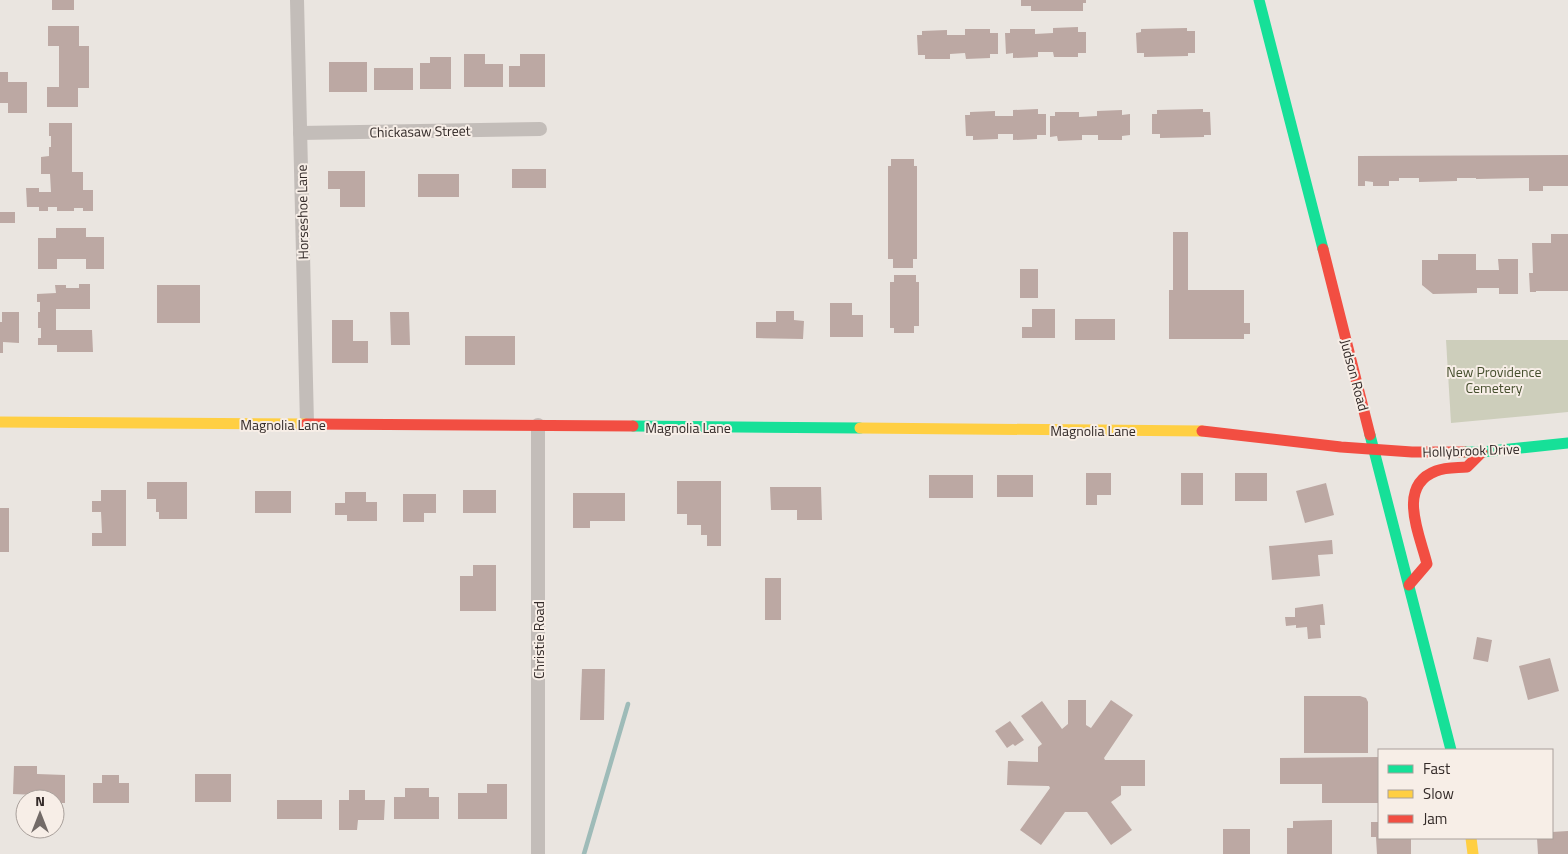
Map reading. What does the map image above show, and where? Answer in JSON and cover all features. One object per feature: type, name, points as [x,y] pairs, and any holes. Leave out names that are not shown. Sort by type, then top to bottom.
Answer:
[{"type":"main road","name":"Judson Road","points":[[1259,0],[1451,749]]},
{"type":"main road","name":"Magnolia Lane","points":[[0,422],[1164,430],[1247,435],[1314,444],[1374,449]]},
{"type":"main road","name":"Hollybrook Drive","points":[[1374,449],[1482,452],[1568,443]]},
{"type":"main road","points":[[1409,585],[1427,564],[1414,509],[1413,498],[1419,484],[1430,473],[1442,469],[1466,467],[1482,452]]},
{"type":"main road","points":[[1470,839],[1473,854]]},
{"type":"street","name":"Horseshoe Lane","points":[[297,0],[307,424]]},
{"type":"street","name":"Chickasaw Street","points":[[300,134],[540,129]]},
{"type":"street","name":"Christie Road","points":[[538,425],[538,854]]},
{"type":"green space","name":"New Providence Cemetery","points":[[1446,340],[1568,340],[1568,412],[1451,423]]},
{"type":"building","points":[[52,0],[74,0],[74,10],[52,10]]},
{"type":"building","points":[[1021,0],[1086,0],[1086,3],[1083,3],[1083,11],[1031,11],[1031,6],[1021,6]]},
{"type":"building","points":[[48,26],[79,26],[79,46],[89,46],[89,88],[78,88],[78,107],[47,107],[47,87],[59,87],[59,46],[48,46]]},
{"type":"building","points":[[1078,27],[1078,32],[1086,32],[1086,53],[1078,53],[1078,57],[1054,57],[1053,52],[1038,52],[1038,57],[1013,58],[1013,53],[1006,54],[1005,33],[1010,33],[1010,29],[1035,29],[1035,34],[1053,33],[1053,28]]},
{"type":"building","points":[[1187,28],[1187,31],[1195,31],[1195,53],[1188,53],[1188,56],[1144,57],[1144,53],[1137,53],[1136,33],[1141,32],[1141,29]]},
{"type":"building","points":[[965,29],[990,29],[990,33],[998,33],[998,54],[990,54],[990,58],[966,59],[965,53],[950,54],[950,59],[925,59],[925,55],[918,55],[917,35],[922,35],[922,31],[947,30],[947,35],[965,35]]},
{"type":"building","points":[[464,54],[485,54],[485,64],[503,64],[503,87],[464,87]]},
{"type":"building","points":[[520,54],[545,54],[545,87],[509,87],[509,66],[520,66]]},
{"type":"building","points":[[430,57],[451,57],[451,89],[420,89],[420,63],[430,63]]},
{"type":"building","points":[[329,62],[367,62],[367,92],[329,92]]},
{"type":"building","points":[[374,68],[413,68],[413,90],[374,90]]},
{"type":"building","points":[[0,72],[8,72],[8,82],[27,82],[27,113],[8,113],[8,103],[0,103]]},
{"type":"building","points":[[1038,109],[1038,114],[1046,114],[1046,135],[1037,135],[1037,139],[1013,140],[1013,134],[998,134],[998,139],[973,140],[973,136],[966,136],[965,115],[970,115],[970,112],[995,111],[995,116],[1013,116],[1013,110]]},
{"type":"building","points":[[1203,109],[1203,112],[1210,112],[1211,135],[1204,135],[1204,137],[1160,138],[1160,134],[1152,134],[1152,114],[1157,114],[1157,110]]},
{"type":"building","points":[[1122,110],[1122,115],[1130,114],[1130,135],[1122,136],[1122,140],[1098,140],[1098,135],[1082,135],[1082,140],[1058,141],[1057,136],[1050,137],[1050,116],[1055,116],[1055,112],[1079,112],[1079,117],[1097,116],[1097,111]]},
{"type":"building","points":[[49,123],[72,123],[72,172],[83,172],[83,190],[93,190],[93,211],[83,211],[83,208],[74,208],[74,211],[57,211],[57,207],[48,207],[48,211],[39,211],[39,207],[27,207],[26,188],[39,188],[39,192],[51,192],[50,174],[41,174],[41,157],[49,156],[49,147],[51,147]]},
{"type":"building","points":[[1568,155],[1568,186],[1543,186],[1543,191],[1529,191],[1529,178],[1457,178],[1457,181],[1419,182],[1419,178],[1399,178],[1399,181],[1389,181],[1389,186],[1373,186],[1373,182],[1365,181],[1365,186],[1358,186],[1358,156]]},
{"type":"building","points":[[891,159],[914,159],[914,166],[917,166],[917,259],[913,259],[913,268],[893,268],[893,259],[888,259],[888,166],[891,166]]},
{"type":"building","points":[[512,169],[546,169],[546,188],[512,188]]},
{"type":"building","points":[[328,171],[365,171],[365,207],[340,207],[340,189],[328,189]]},
{"type":"building","points":[[418,174],[459,174],[459,197],[418,197]]},
{"type":"building","points":[[0,212],[15,212],[15,223],[0,223]]},
{"type":"building","points":[[56,228],[86,228],[86,237],[104,237],[104,269],[86,269],[86,259],[57,259],[57,269],[38,269],[38,238],[56,238]]},
{"type":"building","points":[[1173,232],[1188,232],[1188,290],[1244,290],[1244,323],[1250,323],[1250,334],[1244,334],[1244,339],[1169,339],[1169,290],[1173,290]]},
{"type":"building","points":[[1551,234],[1568,234],[1568,291],[1530,292],[1529,273],[1533,273],[1532,243],[1551,243]]},
{"type":"building","points":[[1438,254],[1476,254],[1476,270],[1499,270],[1498,259],[1518,259],[1518,294],[1499,294],[1499,288],[1477,288],[1477,293],[1433,294],[1422,285],[1422,260],[1438,260]]},
{"type":"building","points":[[1020,269],[1038,269],[1038,298],[1020,298]]},
{"type":"building","points":[[894,275],[916,275],[916,282],[919,282],[919,326],[914,326],[914,333],[894,333],[894,328],[890,328],[890,282],[894,282]]},
{"type":"building","points":[[79,284],[90,284],[90,309],[56,309],[56,330],[92,330],[93,352],[57,352],[57,345],[38,345],[38,338],[41,338],[41,328],[38,328],[40,302],[37,302],[37,294],[56,293],[55,285],[66,285],[66,288],[79,288]]},
{"type":"building","points":[[157,285],[200,285],[200,323],[157,323]]},
{"type":"building","points":[[830,303],[852,303],[852,315],[863,315],[863,337],[830,337]]},
{"type":"building","points":[[1032,309],[1055,309],[1055,338],[1022,338],[1022,327],[1032,327]]},
{"type":"building","points":[[776,311],[794,311],[794,320],[804,321],[803,339],[756,338],[756,322],[776,322]]},
{"type":"building","points":[[2,312],[19,312],[19,343],[3,342],[3,353],[0,353],[0,322],[2,322]]},
{"type":"building","points":[[390,312],[409,312],[410,345],[391,345]]},
{"type":"building","points":[[1075,319],[1115,319],[1115,340],[1075,340]]},
{"type":"building","points":[[332,320],[353,320],[353,341],[368,341],[368,363],[332,363]]},
{"type":"building","points":[[465,336],[515,336],[515,365],[465,365]]},
{"type":"building","points":[[1086,473],[1111,473],[1111,495],[1097,495],[1097,505],[1086,505]]},
{"type":"building","points":[[1181,473],[1203,473],[1203,505],[1181,505]]},
{"type":"building","points":[[1235,473],[1267,473],[1267,501],[1235,501]]},
{"type":"building","points":[[929,475],[973,475],[973,498],[929,498]]},
{"type":"building","points":[[997,475],[1033,475],[1033,497],[997,497]]},
{"type":"building","points":[[677,481],[721,481],[721,546],[707,546],[707,535],[701,535],[701,525],[687,525],[687,514],[677,514]]},
{"type":"building","points":[[147,482],[187,482],[187,519],[159,519],[159,512],[156,512],[156,499],[147,499]]},
{"type":"building","points":[[1326,483],[1334,515],[1305,523],[1296,491]]},
{"type":"building","points":[[770,487],[821,487],[822,520],[797,520],[797,510],[771,510]]},
{"type":"building","points":[[101,490],[126,490],[126,546],[92,546],[92,533],[102,533],[101,512],[92,512],[92,501],[101,501]]},
{"type":"building","points":[[463,490],[496,490],[496,513],[463,513]]},
{"type":"building","points":[[255,491],[291,491],[291,513],[255,513]]},
{"type":"building","points":[[345,492],[366,492],[366,502],[377,502],[377,521],[347,521],[347,515],[335,515],[335,503],[345,503]]},
{"type":"building","points":[[573,493],[625,493],[625,521],[590,521],[590,528],[573,528]]},
{"type":"building","points":[[403,494],[436,494],[436,513],[424,513],[424,522],[403,522]]},
{"type":"building","points":[[0,508],[9,508],[9,552],[0,552]]},
{"type":"building","points":[[1332,540],[1333,554],[1318,555],[1320,576],[1272,580],[1269,546]]},
{"type":"building","points":[[473,565],[496,565],[496,611],[460,611],[460,576],[473,576]]},
{"type":"building","points":[[765,578],[781,578],[781,620],[765,620]]},
{"type":"building","points":[[1323,604],[1325,625],[1320,625],[1321,638],[1308,639],[1307,627],[1296,628],[1296,625],[1286,626],[1285,617],[1295,617],[1295,608]]},
{"type":"building","points":[[1477,637],[1492,640],[1488,662],[1473,659]]},
{"type":"building","points":[[1550,658],[1559,691],[1528,700],[1519,666]]},
{"type":"building","points":[[582,669],[605,669],[604,720],[580,720]]},
{"type":"building","points":[[1304,696],[1360,696],[1366,698],[1368,702],[1368,753],[1304,753]]},
{"type":"building","points":[[1068,700],[1086,700],[1086,725],[1091,728],[1111,700],[1133,715],[1104,758],[1105,760],[1145,760],[1145,786],[1121,786],[1121,795],[1111,802],[1132,830],[1111,845],[1087,812],[1065,812],[1041,845],[1020,830],[1050,788],[1049,786],[1007,785],[1008,761],[1038,762],[1038,747],[1042,744],[1021,716],[1042,701],[1062,729],[1068,724]]},
{"type":"building","points":[[1010,721],[1024,740],[1015,746],[1013,744],[1007,748],[995,731]]},
{"type":"building","points":[[1378,757],[1378,803],[1322,803],[1322,784],[1280,784],[1280,758]]},
{"type":"building","points":[[14,766],[37,766],[37,774],[65,775],[65,789],[15,789],[15,794],[13,794]]},
{"type":"building","points":[[195,774],[231,774],[231,802],[195,802]]},
{"type":"building","points":[[102,775],[119,775],[119,783],[129,783],[129,803],[93,803],[93,783],[102,783]]},
{"type":"building","points":[[487,784],[507,784],[507,819],[458,819],[458,793],[487,793]]},
{"type":"building","points":[[405,788],[429,788],[429,797],[439,797],[439,819],[394,819],[394,797],[405,797]]},
{"type":"building","points":[[349,790],[365,790],[365,800],[385,800],[384,820],[358,820],[357,830],[339,830],[339,800],[349,800]]},
{"type":"building","points":[[277,800],[322,800],[322,819],[277,819]]},
{"type":"building","points":[[1332,820],[1332,854],[1287,854],[1287,828],[1293,828],[1293,821]]},
{"type":"building","points":[[1371,822],[1378,822],[1378,839],[1411,839],[1411,854],[1377,854],[1376,837],[1371,837]]},
{"type":"building","points":[[1223,829],[1250,829],[1250,854],[1223,854]]},
{"type":"building","points":[[1568,831],[1568,854],[1538,854],[1537,839],[1553,839],[1553,832]]},
{"type":"waterway","points":[[584,854],[628,704]]},
{"type":"traffic: fast","points":[[1259,0],[1323,249]]},
{"type":"traffic: fast","points":[[633,426],[860,428]]},
{"type":"traffic: fast","points":[[1370,435],[1451,749]]},
{"type":"traffic: fast","points":[[1465,452],[1568,443]]},
{"type":"traffic: slow","points":[[0,422],[306,424]]},
{"type":"traffic: slow","points":[[860,428],[1202,431]]},
{"type":"traffic: slow","points":[[1471,839],[1473,854]]},
{"type":"traffic: jam","points":[[1323,249],[1370,435]]},
{"type":"traffic: jam","points":[[306,424],[633,426]]},
{"type":"traffic: jam","points":[[1202,431],[1341,447],[1412,452],[1465,452]]},
{"type":"traffic: jam","points":[[1409,585],[1427,564],[1414,512],[1414,499],[1417,488],[1424,478],[1436,471],[1467,467],[1482,452]]}]
